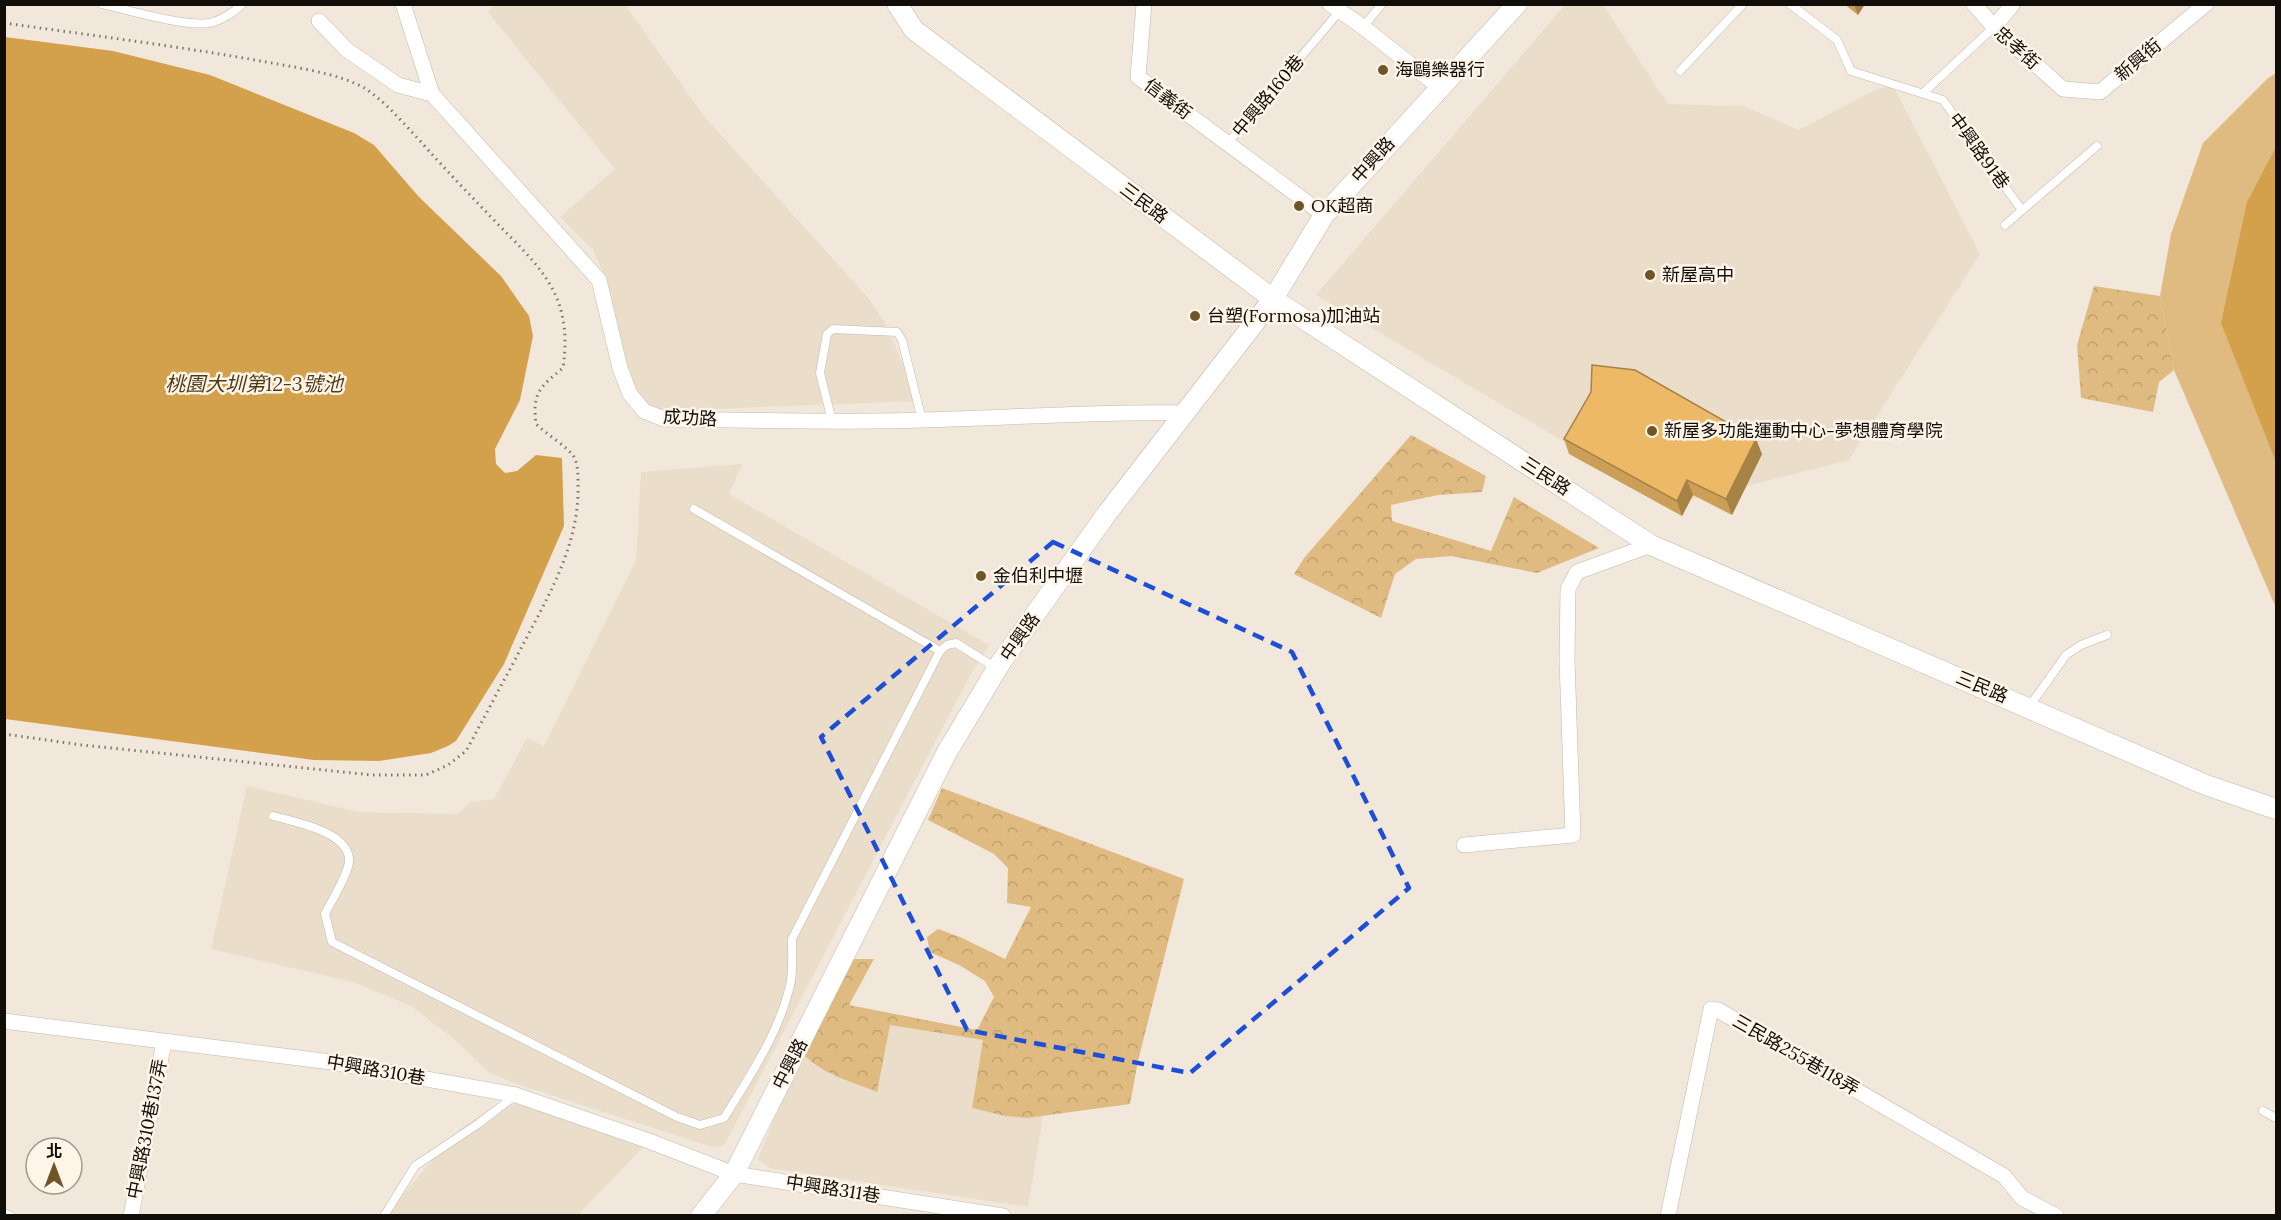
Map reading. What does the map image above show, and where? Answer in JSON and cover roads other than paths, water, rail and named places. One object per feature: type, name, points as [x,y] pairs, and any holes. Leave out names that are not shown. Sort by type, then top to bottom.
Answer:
[{"type":"street","name":"成功路","points":[[403,4],[432,94],[599,280],[620,368],[630,394],[644,411],[664,419],[832,421],[1128,412],[1187,413]]},
{"type":"street","name":"三民路","points":[[897,4],[914,30],[1273,299],[1652,544],[2206,785],[2277,808]]},
{"type":"street","name":"信義街","points":[[1144,4],[1138,77],[1227,144]]},
{"type":"street","name":"中興路","points":[[701,1215],[734,1174],[947,752],[997,669],[1108,512],[1187,413],[1273,299],[1324,215],[1517,4]]},
{"type":"street","name":"忠孝街","points":[[1974,4],[1994,27],[2063,89]]},
{"type":"street","points":[[1994,27],[2013,4]]},
{"type":"street","name":"新興街","points":[[2063,89],[2100,92],[2206,4]]},
{"type":"street","points":[[1335,8],[1363,27],[1439,87]]},
{"type":"street","points":[[319,21],[347,50],[398,86],[432,94]]},
{"type":"street","name":"中興路160巷","points":[[1227,144],[1324,215]]},
{"type":"street","points":[[1464,845],[1573,835],[1567,660],[1568,589],[1577,572],[1652,544]]},
{"type":"street","name":"三民路255巷118弄","points":[[1668,1215],[1712,1010],[1718,1010],[2004,1176],[2022,1198],[2056,1215]]},
{"type":"street","name":"中興路310巷","points":[[4,1021],[331,1062],[516,1095],[649,1141],[734,1174]]},
{"type":"street","name":"中興路310巷137弄","points":[[130,1215],[164,1042]]},
{"type":"street","name":"中興路311巷","points":[[734,1174],[1003,1215]]},
{"type":"lane","points":[[102,4],[193,24],[211,23],[237,10],[242,4]]},
{"type":"lane","points":[[1363,27],[1382,4]]},
{"type":"lane","points":[[1680,70],[1743,4]]},
{"type":"lane","name":"中興路91巷","points":[[1790,4],[1837,40],[1851,71],[1943,100],[2021,209]]},
{"type":"lane","name":"中興路160巷","points":[[1227,144],[1335,8]]},
{"type":"lane","points":[[1923,93],[1994,27]]},
{"type":"lane","points":[[2005,225],[2097,146]]},
{"type":"lane","points":[[832,421],[820,374],[826,334],[833,329],[897,332],[902,340],[922,420]]},
{"type":"lane","points":[[694,509],[940,651]]},
{"type":"lane","points":[[2029,707],[2066,655],[2081,645],[2107,635]]},
{"type":"lane","points":[[273,816],[317,828],[343,844],[346,850],[349,857],[348,869],[325,914],[332,942],[677,1117],[700,1125],[724,1119],[770,1043],[780,1021],[791,978],[792,939],[940,651],[947,645],[956,643],[997,669]]},
{"type":"lane","points":[[384,1215],[415,1166],[478,1124],[516,1095]]},
{"type":"lane","points":[[2263,1111],[2277,1118]]},
{"type":"lane","points":[[4,1213],[11,1215]]},
{"type":"water","name":"桃園大圳第12-3號池","points":[[5,37],[113,51],[210,75],[354,133],[374,145],[419,197],[501,276],[529,316],[533,336],[520,400],[495,449],[496,464],[505,473],[517,471],[536,455],[562,458],[564,526],[504,664],[456,741],[431,753],[379,761],[314,760],[5,719]]},
{"type":"water","points":[[2276,147],[2276,462],[2221,323],[2247,202]]},
{"type":"place","name":"海鷗樂器行","points":[[1383,70]]},
{"type":"place","name":"OK超商","points":[[1299,206]]},
{"type":"place","name":"新屋高中","points":[[1650,275]]},
{"type":"place","name":"台塑(Formosa)加油站","points":[[1195,316]]},
{"type":"place","name":"新屋多功能運動中心-夢想體育學院","points":[[1652,431]]},
{"type":"place","name":"金伯利中壢","points":[[981,576]]}]
